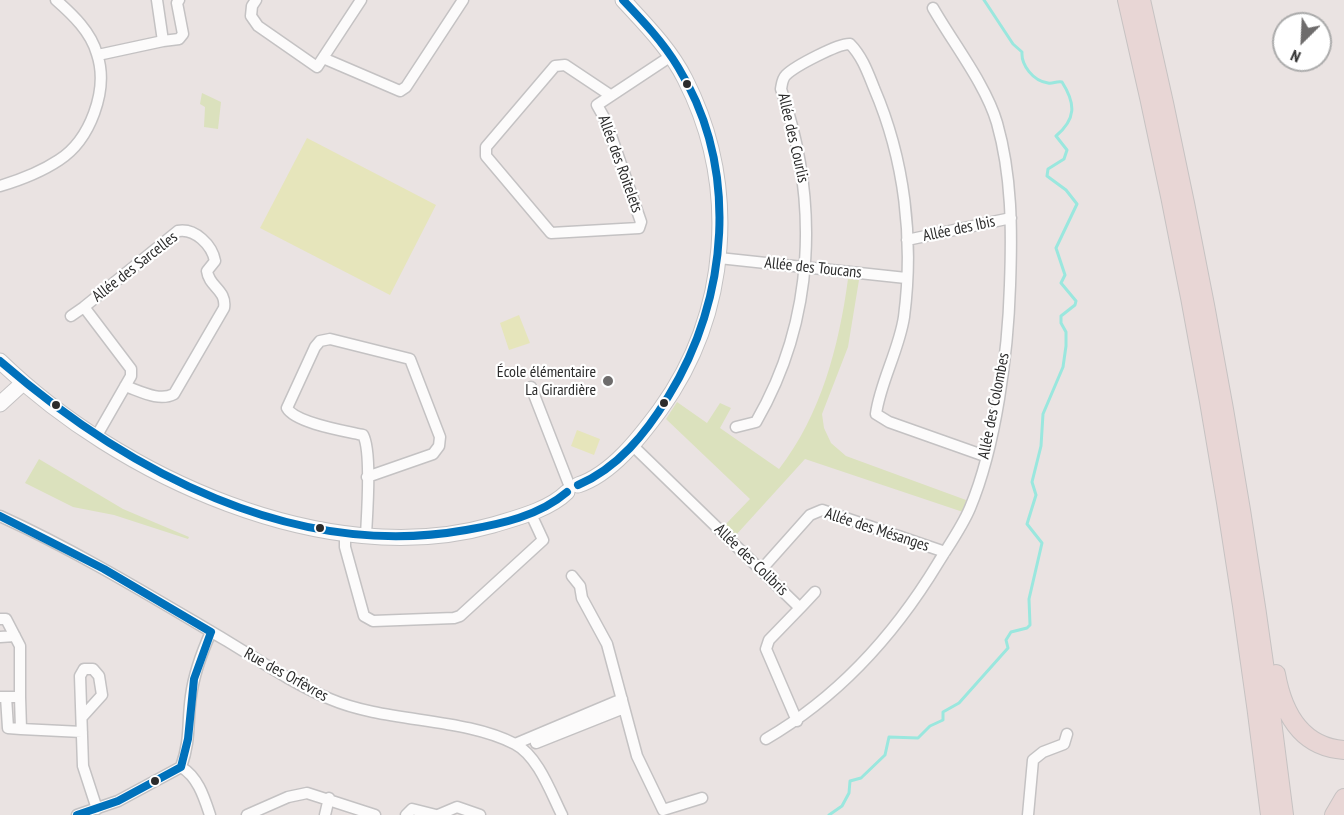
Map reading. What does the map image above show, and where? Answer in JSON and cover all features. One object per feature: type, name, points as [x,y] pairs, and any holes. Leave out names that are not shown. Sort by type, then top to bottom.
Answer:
[{"type":"highway","points":[[1127,0],[1168,187],[1215,433],[1247,634],[1270,815]]},
{"type":"highway","points":[[1141,0],[1185,198],[1213,345],[1255,591],[1284,815]]},
{"type":"highway","points":[[1255,591],[1263,601],[1278,682],[1292,723],[1319,745],[1344,750]]},
{"type":"highway","points":[[1334,815],[1344,798]]},
{"type":"street","points":[[0,186],[34,174],[60,160],[80,141],[90,123],[97,100],[98,55],[74,16],[56,0]]},
{"type":"street","points":[[157,0],[163,41]]},
{"type":"street","points":[[98,55],[179,39],[183,34],[177,3],[179,0]]},
{"type":"street","points":[[256,0],[251,16],[258,26],[320,62],[400,91],[406,87],[464,0]]},
{"type":"street","points":[[320,62],[361,0]]},
{"type":"street","points":[[0,361],[23,384],[96,437],[156,472],[209,497],[289,521],[345,533],[416,538],[444,536],[479,529],[530,512],[607,468],[632,445],[672,393],[691,360],[704,327],[719,258],[721,218],[713,161],[695,103],[684,78],[671,56],[623,0]]},
{"type":"street","name":"Allée des Colombes","points":[[766,739],[797,721],[850,676],[906,613],[970,508],[985,456],[1006,345],[1011,193],[996,121],[985,96],[933,9]]},
{"type":"street","name":"Allée des Courlis","points":[[806,267],[808,218],[804,180],[781,88],[782,81],[786,75],[843,44],[850,44],[856,51],[887,118],[901,176],[908,240],[903,318],[876,414],[889,422],[985,456]]},
{"type":"street","name":"Allée des Roitelets","points":[[610,95],[564,64],[555,66],[486,147],[486,156],[551,233],[639,228],[642,222],[606,121],[597,105],[671,56]]},
{"type":"street","name":"Allée des Ibis","points":[[908,240],[1011,218]]},
{"type":"street","name":"Allée des Sarcelles","points":[[71,316],[178,231],[187,230],[196,234],[213,252],[215,261],[207,271],[207,276],[223,293],[225,299],[224,308],[174,394],[167,398],[125,386],[131,369],[84,307]]},
{"type":"street","name":"Allée des Toucans","points":[[719,258],[906,278]]},
{"type":"street","points":[[736,427],[756,422],[768,400],[795,328],[806,267]]},
{"type":"street","points":[[366,535],[367,477],[368,443],[363,435],[301,419],[290,414],[287,408],[315,347],[320,341],[330,339],[410,359],[440,437],[439,446],[433,454],[367,477]]},
{"type":"street","points":[[0,404],[23,384]]},
{"type":"street","points":[[96,437],[125,386]]},
{"type":"street","points":[[531,387],[571,487]]},
{"type":"street","name":"Allée des Colibris","points":[[632,445],[800,608],[769,640],[766,649],[797,721]]},
{"type":"street","name":"Allée des Mésanges","points":[[761,570],[810,515],[822,510],[945,552]]},
{"type":"street","points":[[345,533],[345,547],[364,616],[373,621],[454,618],[460,616],[543,540],[530,512]]},
{"type":"street","name":"Rue des Orfèvres","points":[[0,516],[104,569],[331,700],[373,712],[481,732],[518,746]]},
{"type":"street","points":[[572,576],[580,586],[582,598],[607,644],[637,756],[663,810],[702,798]]},
{"type":"street","points":[[800,608],[814,592]]},
{"type":"street","points":[[0,619],[6,619],[20,646],[21,729]]},
{"type":"street","points":[[77,815],[118,801],[181,766],[190,735],[194,678],[211,632]]},
{"type":"street","points":[[0,637],[15,636]]},
{"type":"street","points":[[20,697],[3,697],[8,728],[82,732]]},
{"type":"street","points":[[559,814],[537,767],[518,746],[623,704]]},
{"type":"street","points":[[82,716],[83,766],[93,811]]},
{"type":"street","points":[[1028,815],[1033,760],[1043,752],[1064,744],[1067,734]]},
{"type":"street","points":[[181,766],[190,772],[202,791],[210,815]]},
{"type":"street","points":[[247,815],[288,797],[307,793],[329,798],[375,815]]},
{"type":"street","points":[[325,815],[329,798]]},
{"type":"street","points":[[406,815],[412,809],[437,815],[457,807],[480,815]]},
{"type":"green space","points":[[202,93],[221,102],[218,129],[204,127],[205,107],[200,104]]},
{"type":"green space","points":[[307,138],[436,205],[390,295],[260,228]]},
{"type":"green space","points":[[848,279],[859,280],[848,347],[822,414],[824,428],[831,443],[846,456],[966,500],[963,512],[805,459],[736,535],[725,525],[750,499],[666,419],[677,402],[707,423],[720,403],[731,408],[720,428],[779,469],[806,426],[826,379],[839,329]]},
{"type":"green space","points":[[519,315],[530,343],[509,350],[500,323]]},
{"type":"green space","points":[[577,430],[600,439],[594,455],[571,446]]},
{"type":"green space","points":[[39,459],[123,509],[189,537],[188,539],[114,515],[73,507],[25,483]]},
{"type":"waterway","points":[[829,815],[842,806],[849,793],[850,781],[861,778],[885,755],[889,737],[918,738],[930,726],[943,720],[943,712],[959,703],[1008,648],[1006,640],[1011,632],[1030,625],[1029,599],[1042,543],[1027,524],[1036,495],[1032,482],[1041,446],[1043,414],[1063,367],[1066,332],[1061,323],[1061,316],[1075,305],[1076,301],[1061,283],[1065,275],[1056,248],[1077,204],[1066,190],[1047,176],[1048,169],[1064,159],[1067,150],[1056,136],[1067,123],[1072,104],[1062,82],[1043,82],[1029,72],[1022,52],[1013,44],[984,0]]},
{"type":"transit line","points":[[578,485],[606,469],[630,448],[668,397],[688,359],[704,318],[714,276],[719,233],[718,190],[711,147],[698,106],[672,58],[623,0]]},
{"type":"transit line","points":[[0,361],[49,401],[102,438],[158,471],[216,498],[276,519],[338,532],[402,536],[466,530],[506,522],[532,513],[567,492]]},
{"type":"transit line","points":[[0,516],[104,569],[211,632]]},
{"type":"transit line","points":[[77,815],[118,801],[181,767],[188,739],[194,679],[211,632]]},
{"type":"place","name":"École élémentaire La Girardière","points":[[608,381]]}]
